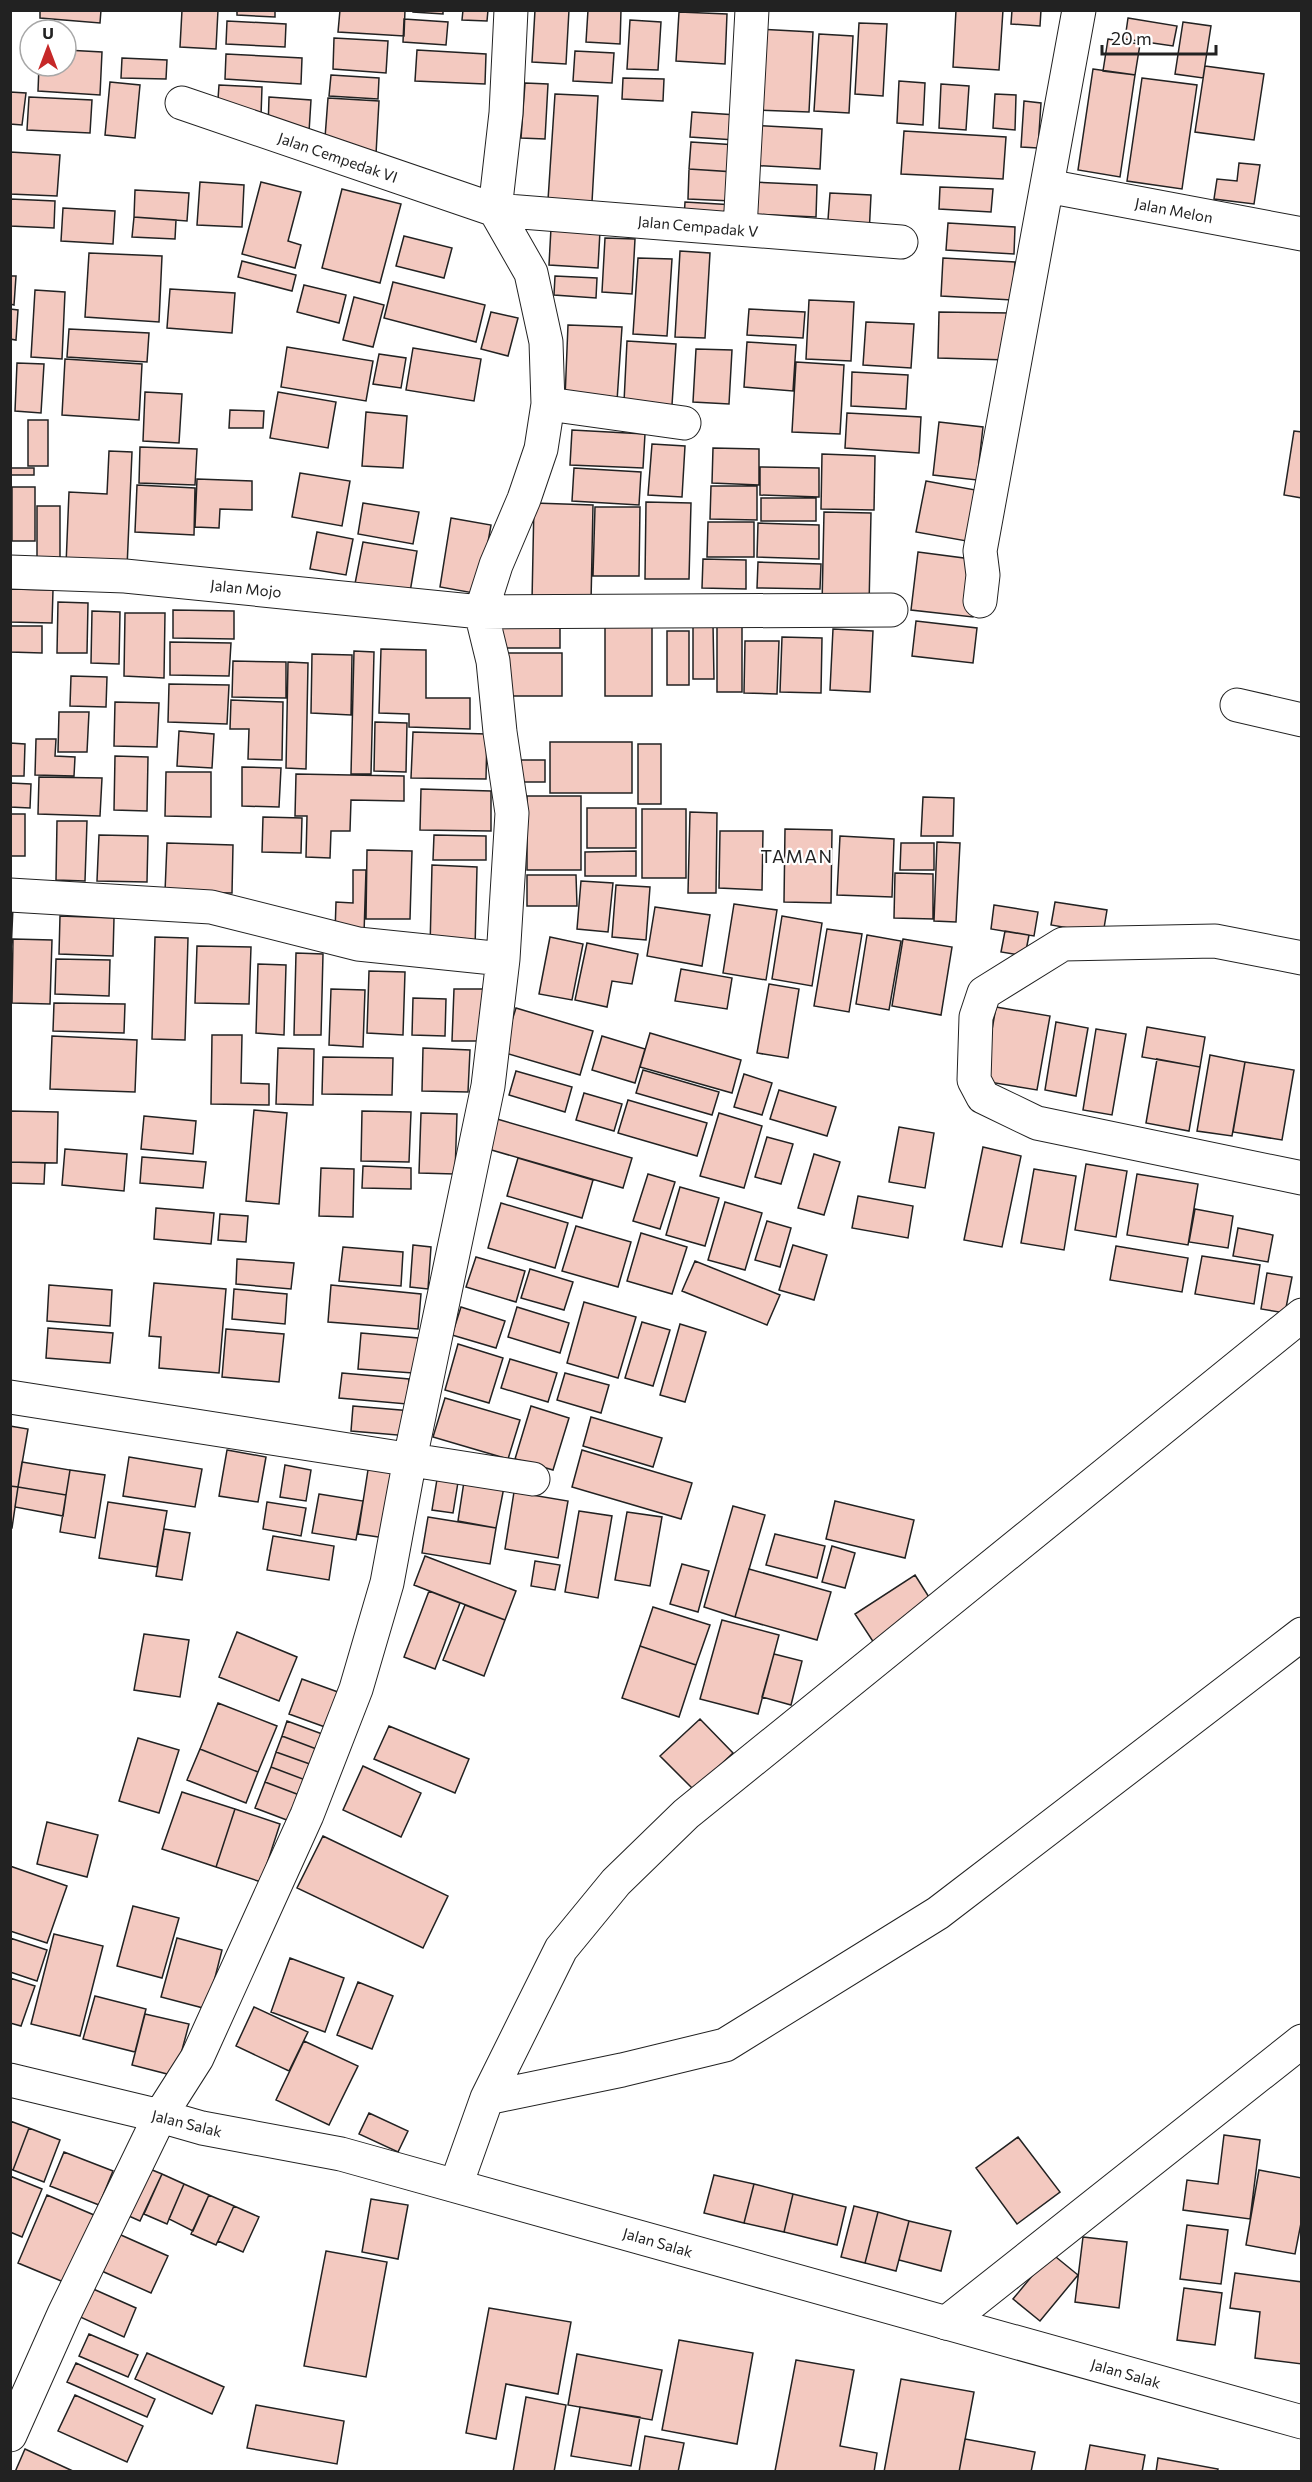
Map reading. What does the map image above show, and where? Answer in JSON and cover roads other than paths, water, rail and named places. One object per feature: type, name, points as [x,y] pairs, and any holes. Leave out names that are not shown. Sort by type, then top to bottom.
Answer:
[{"type":"street","points":[[10,2435],[64,2314],[160,2116],[197,2058],[308,1815],[348,1710],[387,1583],[410,1459],[488,1086],[503,959],[512,813],[500,732],[493,661],[481,612],[496,566],[542,449],[548,404],[546,342],[531,273],[495,210],[506,113],[511,10]]},
{"type":"street","points":[[740,229],[752,10]]},
{"type":"street","points":[[980,601],[983,575],[980,551],[1079,10]]},
{"type":"street","name":"Jalan Cempedak VI","points":[[182,103],[495,210]]},
{"type":"street","name":"Jalan Melon","points":[[1047,186],[1302,234]]},
{"type":"street","name":"Jalan Cempadak V","points":[[495,210],[901,242]]},
{"type":"street","points":[[548,404],[684,423]]},
{"type":"street","name":"Jalan Mojo","points":[[10,572],[125,576],[481,612],[891,610]]},
{"type":"street","points":[[1237,705],[1302,720]]},
{"type":"street","points":[[10,895],[211,907],[358,944],[503,959]]},
{"type":"street","points":[[1302,958],[1215,941],[1063,944],[984,993],[976,1017],[974,1080],[983,1097],[1037,1123],[1302,1178]]},
{"type":"street","points":[[456,2185],[487,2098],[561,1949],[616,1882],[670,1829],[705,1799],[1302,1315]]},
{"type":"street","points":[[10,1397],[533,1479]]},
{"type":"street","points":[[487,2098],[622,2070],[725,2045],[938,1913],[1302,1634]]},
{"type":"street","points":[[946,2323],[1302,2042]]},
{"type":"street","name":"Jalan Salak","points":[[10,2080],[202,2128],[341,2154],[1302,2422]]},
{"type":"district","name":"TAMAN","points":[[797,856]]}]
